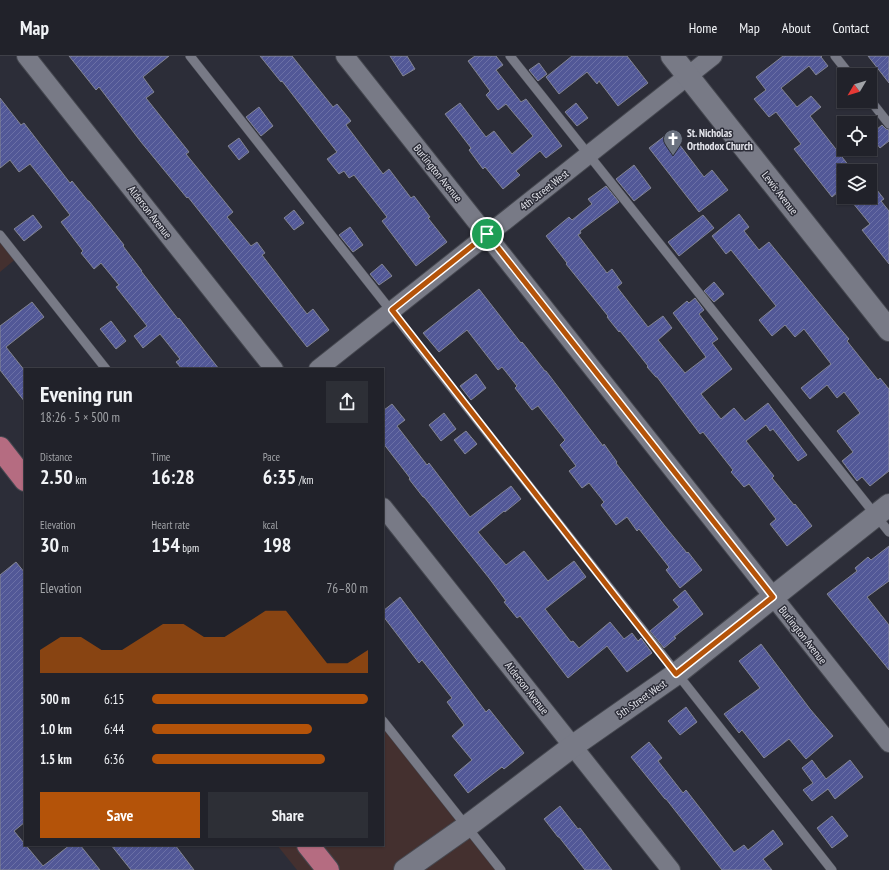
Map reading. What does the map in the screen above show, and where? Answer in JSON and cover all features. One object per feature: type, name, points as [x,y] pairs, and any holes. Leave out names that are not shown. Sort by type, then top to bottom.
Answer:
[{"type":"main road","points":[[0,448],[24,479]]},
{"type":"main road","points":[[309,846],[328,870]]},
{"type":"street","name":"Alderson Avenue","points":[[26,56],[273,368]]},
{"type":"street","name":"Burlington Avenue","points":[[345,56],[889,743]]},
{"type":"street","name":"Lewis Avenue","points":[[672,56],[889,330]]},
{"type":"street","name":"4th Street West","points":[[319,368],[713,56]]},
{"type":"street","name":"Alderson Avenue","points":[[384,508],[671,870]]},
{"type":"street","name":"5th Street West","points":[[405,870],[466,827],[572,746],[676,674],[882,510]]},
{"type":"lane","points":[[190,56],[392,310],[676,674],[832,870]]},
{"type":"lane","points":[[510,56],[588,154],[882,510],[889,532]]},
{"type":"lane","points":[[835,56],[844,68]]},
{"type":"lane","points":[[876,108],[889,124]]},
{"type":"lane","points":[[0,235],[105,368]]},
{"type":"lane","points":[[384,722],[501,870]]},
{"type":"shaded area","points":[[0,235],[18,257],[0,272]]},
{"type":"shaded area","points":[[384,722],[501,870],[297,870],[278,846],[384,846]]},
{"type":"building","points":[[69,56],[169,56],[143,77],[154,92],[146,98],[189,152],[186,154],[233,212],[227,217],[251,246],[257,242],[265,253],[262,255],[307,314],[313,309],[329,330],[307,347],[188,197],[187,198],[141,142],[99,87],[96,90]]},
{"type":"building","points":[[260,56],[292,56],[333,107],[337,104],[351,121],[346,125],[383,174],[389,169],[411,198],[414,196],[430,217],[428,218],[447,242],[416,266],[382,221],[387,217],[354,175],[349,178],[344,171],[339,174],[327,159],[337,152],[282,81],[281,82]]},
{"type":"building","points":[[390,56],[407,56],[415,69],[403,76]]},
{"type":"building","points":[[475,56],[496,56],[503,65],[496,70],[521,102],[526,99],[562,146],[546,158],[540,151],[516,171],[520,175],[503,189],[485,167],[483,169],[469,150],[471,148],[445,114],[460,103],[486,137],[494,131],[512,154],[533,136],[506,104],[498,110],[486,95],[490,91],[468,61]]},
{"type":"building","points":[[572,56],[627,56],[648,83],[618,106],[599,81],[597,84],[587,72],[559,94],[546,77]]},
{"type":"building","points":[[783,56],[822,56],[821,57],[828,66],[816,75],[809,66],[781,88],[797,107],[811,96],[821,107],[810,116],[837,151],[837,156],[841,156],[848,164],[837,164],[837,193],[832,197],[794,149],[801,144],[776,112],[769,117],[754,99],[766,90],[756,77]]},
{"type":"building","points":[[868,56],[889,56],[889,83]]},
{"type":"building","points":[[539,63],[547,74],[538,81],[529,70]]},
{"type":"building","points":[[0,98],[21,125],[24,123],[70,183],[72,181],[89,201],[124,245],[123,246],[141,271],[178,319],[179,318],[218,368],[181,368],[176,362],[180,359],[160,334],[143,348],[134,336],[147,326],[116,287],[119,285],[101,263],[94,269],[81,253],[83,251],[61,222],[70,215],[50,189],[30,164],[19,172],[10,160],[0,168]]},
{"type":"building","points":[[576,103],[588,118],[577,126],[565,112]]},
{"type":"building","points":[[259,107],[273,126],[261,136],[246,117]]},
{"type":"building","points":[[882,125],[889,130],[889,141],[880,148],[877,144],[877,129]]},
{"type":"building","points":[[670,132],[704,177],[712,170],[728,190],[699,212],[649,148]]},
{"type":"building","points":[[239,138],[249,152],[239,160],[228,146]]},
{"type":"building","points":[[634,165],[651,188],[634,201],[616,179]]},
{"type":"building","points":[[606,186],[619,202],[580,231],[581,233],[578,235],[607,273],[612,269],[622,283],[617,287],[648,327],[663,316],[672,328],[658,340],[685,373],[706,357],[673,313],[687,301],[689,303],[695,298],[704,310],[699,314],[718,339],[712,343],[732,369],[701,394],[721,419],[734,408],[745,421],[768,403],[807,455],[798,461],[773,429],[770,431],[766,425],[746,441],[774,476],[772,478],[812,526],[787,546],[770,524],[776,519],[749,484],[744,487],[731,472],[733,470],[703,432],[700,434],[657,377],[647,367],[648,366],[620,331],[619,332],[607,317],[608,316],[566,264],[567,263],[546,236],[569,217],[572,220],[592,204],[588,199]]},
{"type":"building","points":[[877,190],[884,199],[881,201],[889,211],[889,264],[862,230],[870,224],[854,204],[877,204]]},
{"type":"building","points":[[294,210],[304,223],[294,230],[284,218]]},
{"type":"building","points":[[739,214],[749,227],[744,231],[759,250],[769,242],[849,339],[847,341],[878,380],[880,378],[889,389],[889,471],[870,486],[862,477],[857,481],[842,461],[853,452],[837,431],[860,413],[844,392],[837,398],[827,385],[810,399],[801,388],[831,364],[804,329],[795,337],[785,325],[772,336],[759,320],[776,306],[731,250],[726,254],[712,236]]},
{"type":"building","points":[[33,215],[42,227],[24,241],[14,229]]},
{"type":"building","points":[[703,215],[714,228],[679,256],[668,242]]},
{"type":"building","points":[[350,227],[363,245],[353,252],[339,235]]},
{"type":"building","points":[[382,264],[392,276],[379,285],[370,274]]},
{"type":"building","points":[[714,282],[724,294],[714,302],[704,291]]},
{"type":"building","points":[[479,289],[521,343],[522,342],[546,371],[603,446],[604,444],[617,462],[616,463],[664,525],[702,570],[680,588],[666,570],[669,567],[639,529],[637,531],[627,517],[616,525],[601,505],[604,502],[589,483],[582,488],[569,471],[576,466],[560,445],[565,440],[538,406],[532,410],[515,388],[517,386],[502,367],[498,370],[467,330],[439,352],[423,333]]},
{"type":"building","points":[[32,302],[44,317],[6,347],[24,370],[24,401],[0,370],[0,326]]},
{"type":"building","points":[[111,321],[126,341],[116,349],[100,329]]},
{"type":"building","points":[[476,374],[486,388],[471,400],[460,386]]},
{"type":"building","points":[[392,404],[405,420],[397,426],[427,465],[429,463],[470,517],[511,486],[521,499],[478,532],[506,565],[524,551],[548,581],[574,561],[586,577],[545,609],[571,642],[573,641],[579,648],[610,622],[624,639],[632,633],[638,641],[641,638],[652,653],[627,672],[607,646],[568,678],[520,616],[517,618],[504,602],[506,601],[489,578],[423,497],[384,444],[384,410]]},
{"type":"building","points":[[444,413],[456,429],[441,441],[429,425]]},
{"type":"building","points":[[466,431],[477,444],[465,454],[454,440]]},
{"type":"building","points":[[889,546],[889,581],[867,597],[889,625],[889,670],[827,594],[857,571],[855,568],[868,557],[871,560]]},
{"type":"building","points":[[16,562],[24,572],[24,823],[14,831],[24,843],[24,846],[26,846],[43,866],[69,846],[81,846],[100,870],[0,870],[0,575]]},
{"type":"building","points":[[685,590],[703,614],[674,637],[676,638],[664,648],[650,631],[679,607],[673,600]]},
{"type":"building","points":[[400,597],[486,712],[489,709],[524,753],[504,769],[502,767],[468,793],[454,775],[472,760],[452,736],[464,725],[447,702],[452,698],[422,660],[419,663],[384,617],[384,610]]},
{"type":"building","points":[[761,644],[810,709],[833,736],[806,759],[789,739],[764,758],[742,730],[739,733],[724,714],[760,688],[739,661]]},
{"type":"building","points":[[686,707],[697,722],[680,735],[668,721]]},
{"type":"building","points":[[649,742],[662,758],[658,761],[683,793],[686,790],[734,852],[744,845],[748,850],[773,830],[783,844],[763,859],[772,870],[722,870],[631,757]]},
{"type":"building","points":[[812,760],[826,779],[850,760],[863,777],[835,799],[828,789],[812,801],[803,790],[813,783],[802,768]]},
{"type":"building","points":[[560,806],[578,829],[580,828],[612,870],[585,870],[558,837],[544,819]]},
{"type":"building","points":[[832,816],[848,836],[832,848],[817,828]]},
{"type":"building","points":[[112,846],[176,846],[194,870],[131,870]]},
{"type":"place","name":"St. Nicholas Orthodox Church","points":[[673,156]]},
{"type":"route","points":[[487,234],[773,597],[676,674],[392,310],[487,234]]}]
